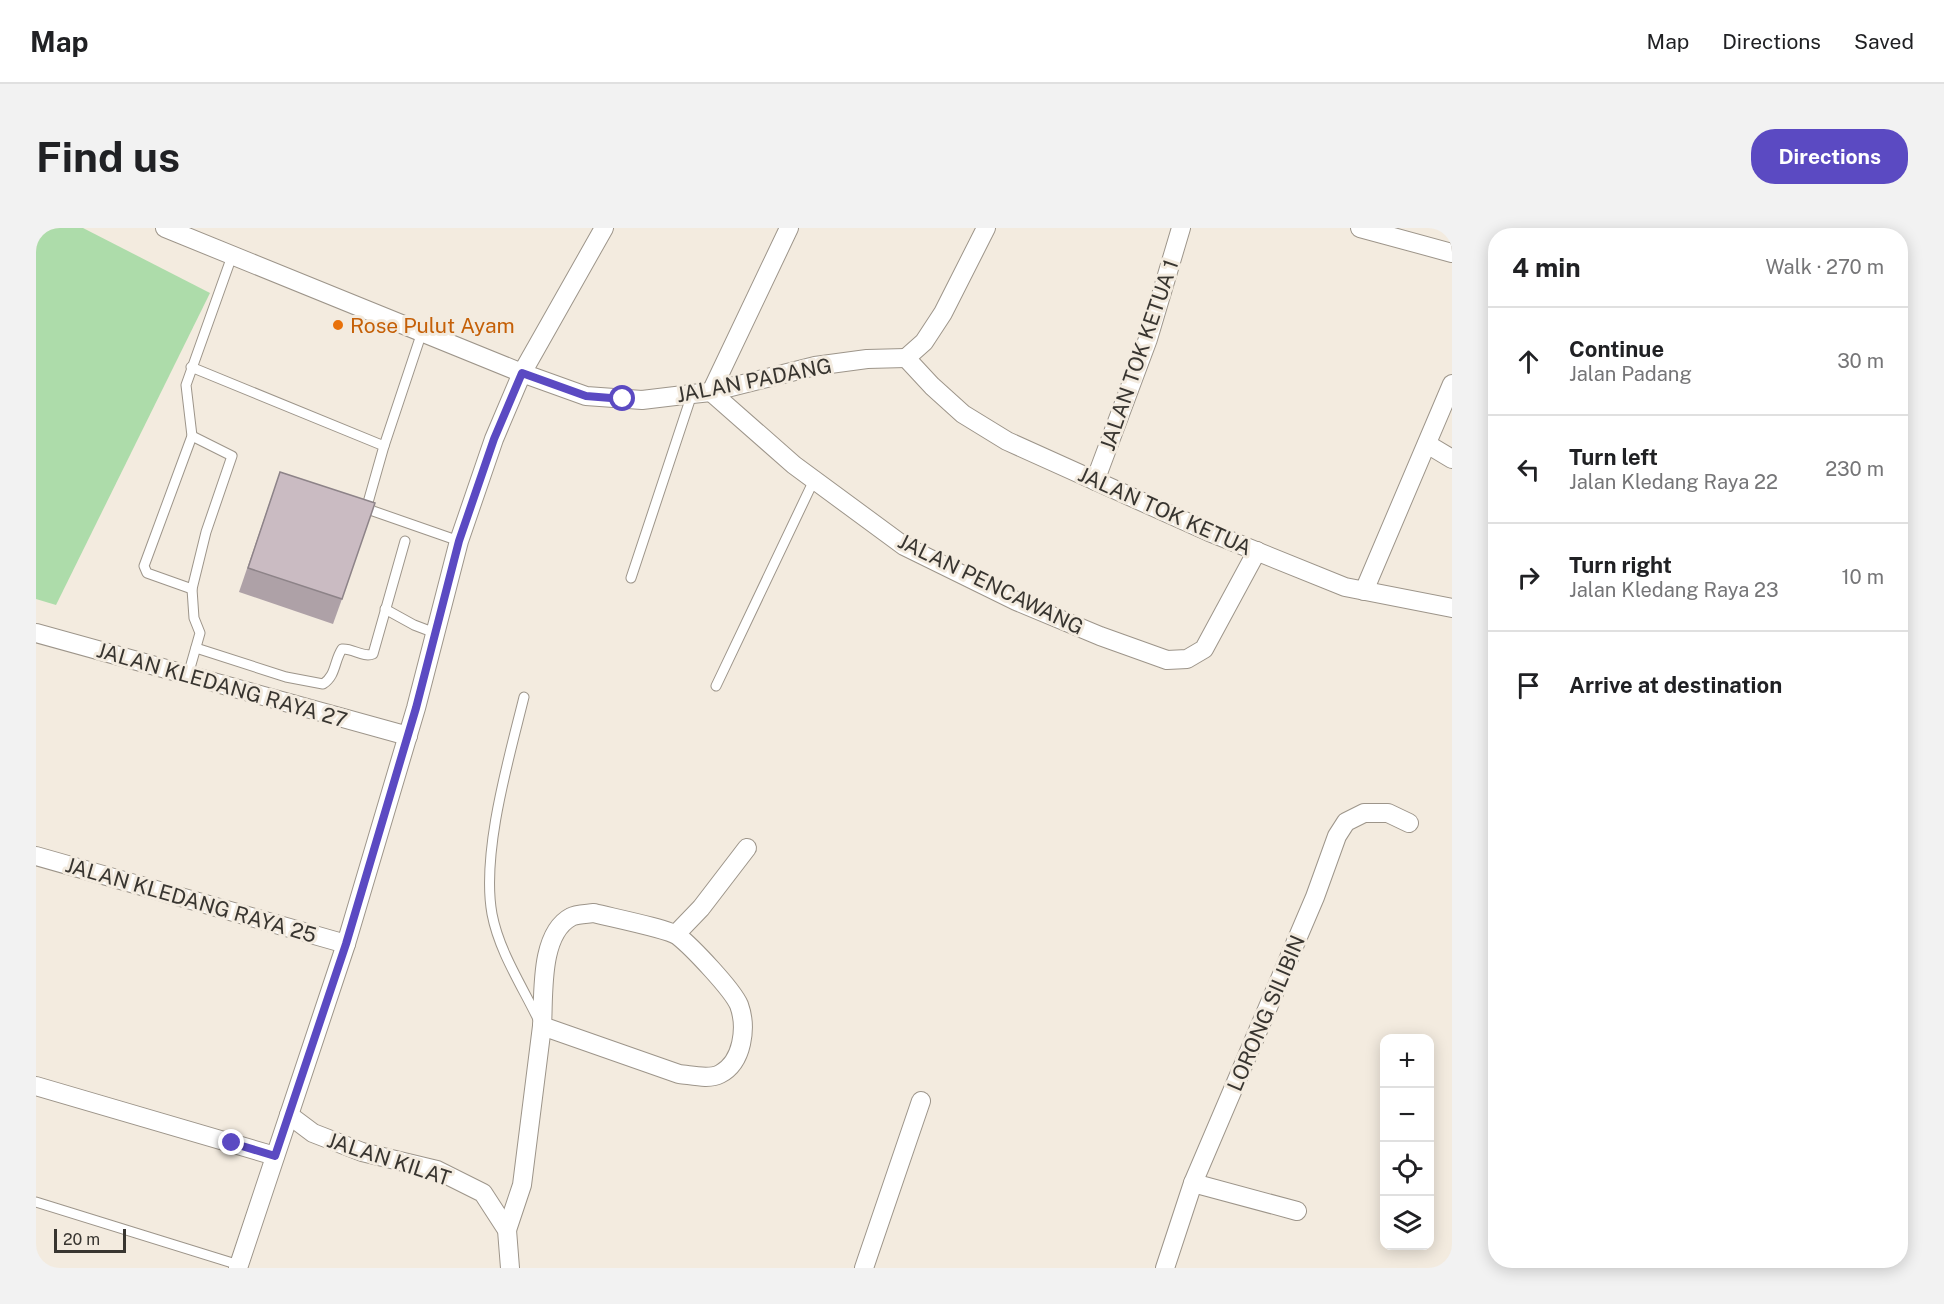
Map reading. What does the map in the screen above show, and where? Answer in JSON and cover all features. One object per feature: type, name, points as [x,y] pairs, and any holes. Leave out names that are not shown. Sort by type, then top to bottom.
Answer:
[{"type":"street","name":"JALAN PADANG","points":[[165,228],[522,373],[586,396],[642,400],[711,392],[815,366],[867,359],[906,358]]},
{"type":"street","points":[[239,1266],[346,944],[408,736],[459,541],[494,439],[522,373],[604,228]]},
{"type":"street","points":[[711,392],[789,228]]},
{"type":"street","points":[[906,358],[924,342],[943,313],[986,228]]},
{"type":"street","points":[[1360,228],[1452,253]]},
{"type":"street","name":"JALAN TOK KETUA 1","points":[[1095,481],[1148,339],[1177,230]]},
{"type":"street","name":"JALAN TOK KETUA","points":[[906,358],[963,414],[1007,441],[1257,551],[1345,587],[1452,608]]},
{"type":"street","points":[[1364,591],[1452,384]]},
{"type":"street","name":"JALAN PENCAWANG","points":[[711,392],[794,465],[904,546],[1016,601],[1100,636],[1167,660],[1187,659],[1204,648],[1257,551]]},
{"type":"street","points":[[1427,444],[1452,459]]},
{"type":"street","name":"JALAN KLEDANG RAYA 27","points":[[36,633],[408,736]]},
{"type":"street","name":"LORONG SILIBIN","points":[[1165,1268],[1192,1183],[1315,897],[1337,836],[1346,822],[1364,813],[1388,813],[1409,823]]},
{"type":"street","points":[[676,934],[701,908],[747,848]]},
{"type":"street","name":"JALAN KLEDANG RAYA 25","points":[[36,856],[346,944]]},
{"type":"street","points":[[507,1230],[522,1185],[542,1026],[547,951],[556,931],[571,916],[594,913],[676,934],[731,990],[739,1005],[743,1023],[741,1046],[734,1063],[719,1075],[699,1077],[679,1074],[542,1026]]},
{"type":"street","points":[[36,1086],[275,1156]]},
{"type":"street","points":[[864,1268],[921,1101]]},
{"type":"street","name":"JALAN KILAT","points":[[290,1115],[312,1133],[362,1152],[437,1170],[483,1193],[507,1230],[510,1268]]},
{"type":"street","points":[[1192,1183],[1297,1211]]},
{"type":"lane","points":[[192,589],[147,573],[144,566],[192,436],[186,385],[232,256]]},
{"type":"lane","points":[[422,332],[384,446],[367,506],[373,511],[459,541]]},
{"type":"lane","points":[[191,367],[384,446]]},
{"type":"lane","points":[[631,578],[692,394]]},
{"type":"lane","points":[[188,675],[200,633],[194,618],[192,589],[206,532],[232,456],[192,436]]},
{"type":"lane","points":[[716,686],[814,480]]},
{"type":"lane","points":[[196,648],[286,677],[323,684],[331,679],[342,649],[349,648],[367,656],[373,654],[405,541]]},
{"type":"lane","points":[[385,609],[414,625],[435,633]]},
{"type":"lane","points":[[524,697],[501,799],[493,846],[490,883],[492,913],[499,938],[542,1026]]},
{"type":"lane","points":[[36,1202],[239,1266]]},
{"type":"green space","points":[[36,228],[83,228],[210,293],[56,605],[36,599]]},
{"type":"building","points":[[280,472],[375,503],[342,599],[248,568]]},
{"type":"place","name":"Rose Pulut Ayam","points":[[338,325]]},
{"type":"route","points":[[232,1143],[275,1156],[346,944],[416,708],[459,541],[494,439],[522,373],[586,396],[623,399]]}]
